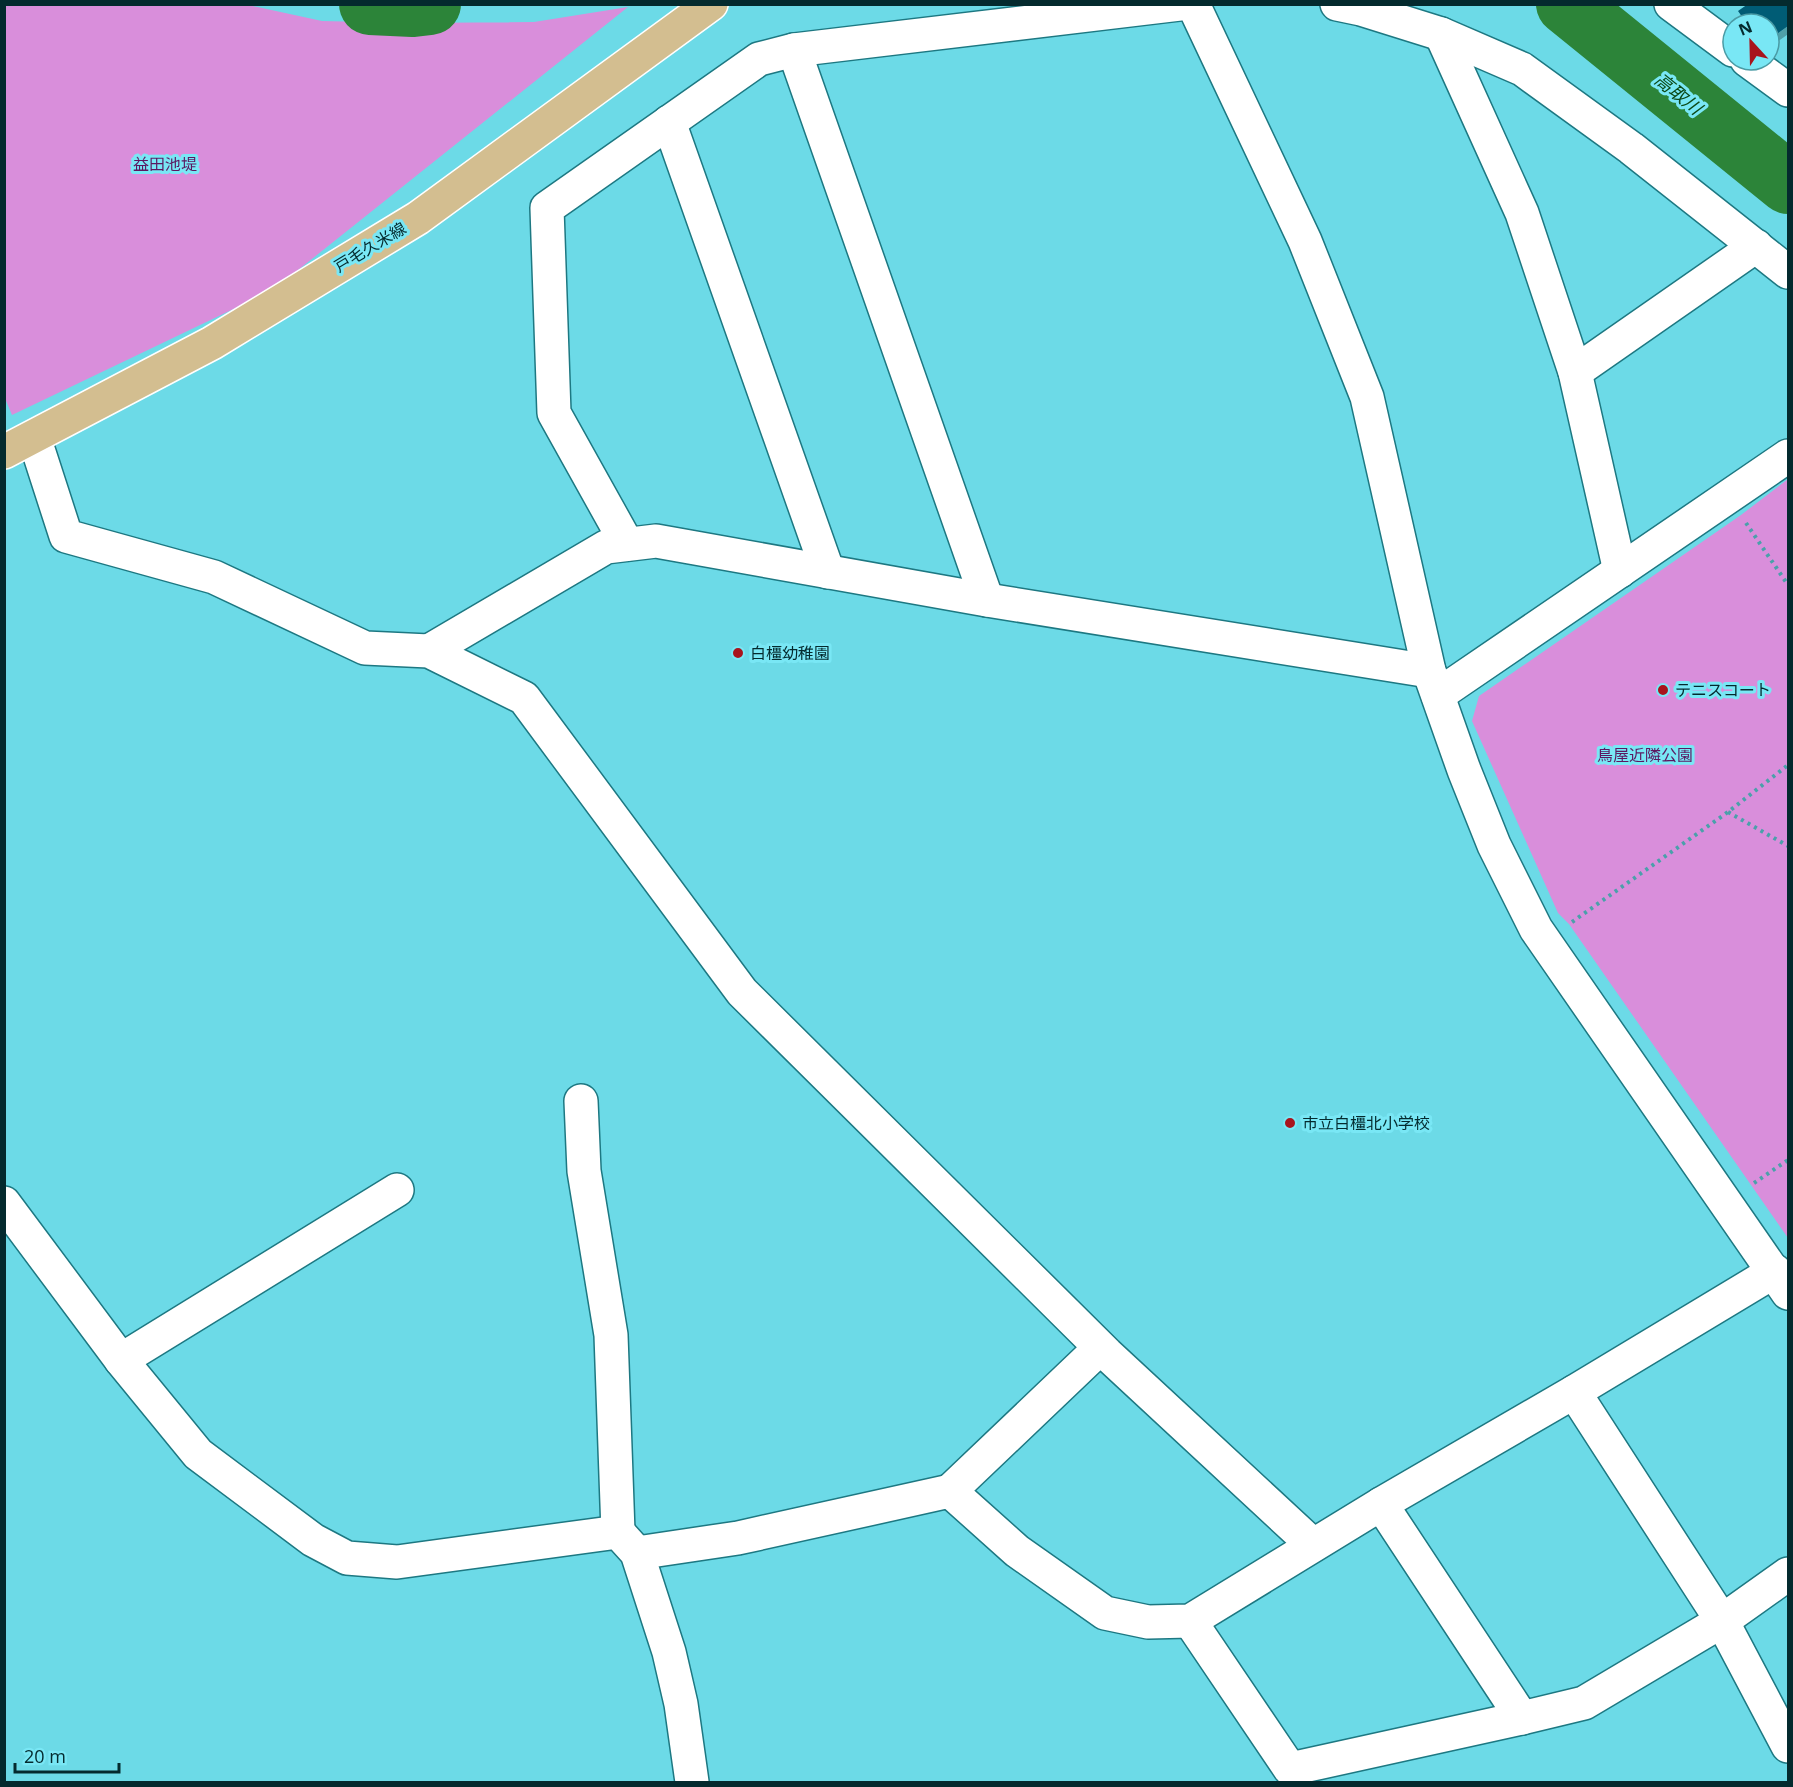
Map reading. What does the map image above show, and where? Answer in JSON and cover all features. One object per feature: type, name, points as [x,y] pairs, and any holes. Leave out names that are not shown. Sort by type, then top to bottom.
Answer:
[{"type":"main road","name":"戸毛久米線","points":[[4,452],[212,343],[418,218],[711,4]]},
{"type":"street","points":[[627,544],[554,413],[547,208],[759,59],[794,50],[1180,4]]},
{"type":"street","points":[[950,1491],[1017,1551],[1105,1613],[1148,1622],[1190,1621],[1381,1504],[1574,1392],[1782,1282],[1536,928],[1494,845],[1433,683],[1367,397],[1305,241],[1193,4]]},
{"type":"street","points":[[1337,4],[1361,9],[1441,34],[1522,69],[1631,148],[1788,272]]},
{"type":"street","points":[[1691,9],[1721,38]]},
{"type":"street","points":[[1441,34],[1522,213],[1575,372],[1620,571]]},
{"type":"street","points":[[794,50],[987,600]]},
{"type":"street","points":[[1763,72],[1788,90]]},
{"type":"street","points":[[669,122],[828,572]]},
{"type":"street","points":[[1575,372],[1756,246]]},
{"type":"street","points":[[34,437],[66,536],[214,577],[364,648],[429,651],[524,698],[742,992],[1100,1348],[1313,1545]]},
{"type":"street","points":[[429,651],[606,547],[656,541],[1433,683],[1620,571],[1788,456]]},
{"type":"street","points":[[580,1101],[584,1171],[611,1335],[627,1542],[669,1652],[681,1704],[692,1782]]},
{"type":"street","points":[[121,1360],[397,1190]]},
{"type":"street","points":[[4,1203],[121,1360],[198,1454],[313,1540],[347,1558],[398,1562],[627,1542],[738,1538],[950,1491],[1100,1348]]},
{"type":"street","points":[[1574,1392],[1722,1621],[1788,1746]]},
{"type":"street","points":[[1381,1504],[1522,1718]]},
{"type":"street","points":[[1190,1621],[1290,1769],[1584,1703],[1722,1621],[1788,1574]]},
{"type":"path","points":[[1741,515],[1788,585]]},
{"type":"path","points":[[1569,924],[1728,812],[1788,765]]},
{"type":"path","points":[[1728,812],[1788,846]]},
{"type":"path","points":[[1752,1185],[1788,1160]]},
{"type":"green space","name":"益田池堤","points":[[243,4],[322,21],[410,23],[534,22],[628,7],[273,290],[12,415],[4,396],[4,5]]},
{"type":"green space","name":"鳥屋近隣公園","points":[[1788,479],[1788,1238],[1569,924],[1558,913],[1472,721],[1479,696],[1741,515]]},
{"type":"building","points":[[1748,4],[1788,4],[1788,26],[1781,31],[1781,12],[1738,11]]},
{"type":"waterway","name":"高取川","points":[[370,4],[413,6],[430,4]]},
{"type":"waterway","name":"高取川","points":[[1567,4],[1788,183]]},
{"type":"place","name":"白橿幼稚園","points":[[738,653]]},
{"type":"place","name":"テニスコート","points":[[1663,690]]},
{"type":"place","name":"市立白橿北小学校","points":[[1290,1123]]}]
